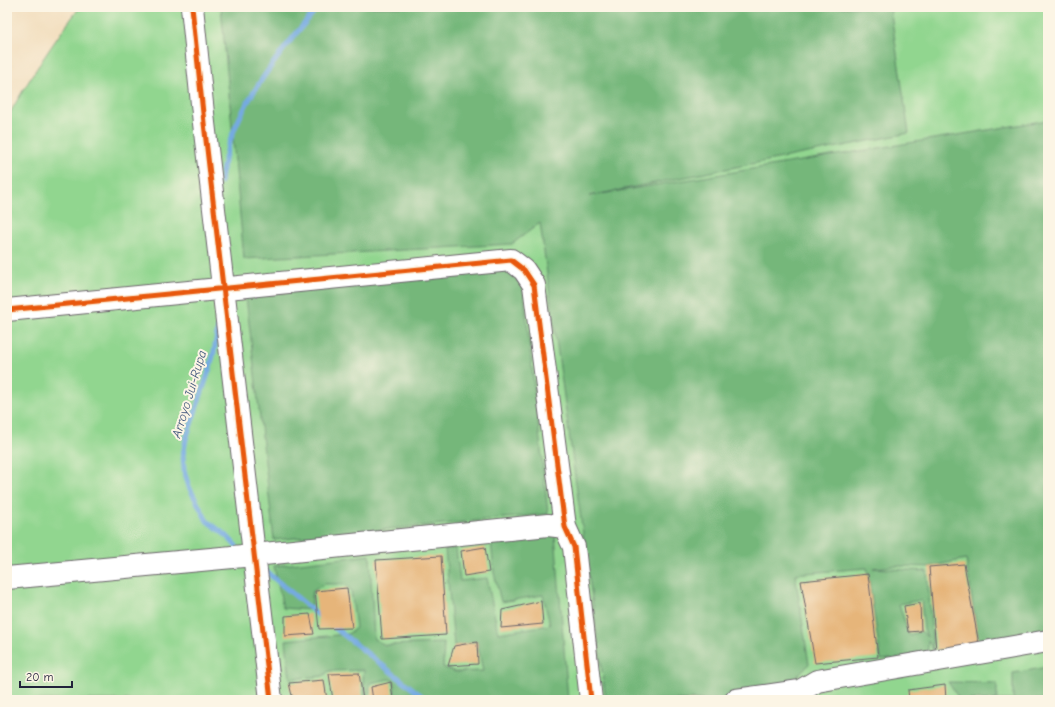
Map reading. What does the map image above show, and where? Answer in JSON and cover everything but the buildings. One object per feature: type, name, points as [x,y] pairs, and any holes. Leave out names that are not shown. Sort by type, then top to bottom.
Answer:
[{"type":"street","points":[[192,7],[271,700]]},
{"type":"street","points":[[7,310],[512,260],[524,270],[534,285],[565,526],[574,547],[591,700]]},
{"type":"street","points":[[7,578],[254,555],[548,524],[565,526]]},
{"type":"street","points":[[736,700],[798,695],[817,681],[1048,641]]},
{"type":"green space","points":[[80,7],[1048,7],[1048,700],[7,700],[7,118],[42,61]]},
{"type":"green space","points":[[221,7],[890,7],[909,133],[589,196],[1048,120],[1048,633],[979,647],[966,559],[929,567],[894,566],[873,568],[927,571],[933,650],[928,640],[928,655],[881,660],[867,568],[795,574],[809,664],[792,681],[780,700],[606,700],[540,223],[512,244],[244,259]],"holes":[[[921,600],[924,630],[927,637],[921,631],[909,635],[899,604]]]},
{"type":"green space","points":[[504,268],[523,286],[548,514],[274,540],[246,297]]},
{"type":"green space","points":[[555,533],[568,700],[395,700],[394,681],[389,679],[370,683],[369,700],[365,700],[363,679],[364,670],[329,671],[323,676],[290,679],[286,640],[348,634],[356,628],[351,590],[344,584],[324,584],[312,592],[312,610],[283,608],[274,566],[370,555],[374,639],[385,645],[444,643],[443,667],[456,672],[483,671],[477,642],[454,646],[445,549],[456,548],[460,581],[487,578],[498,633],[550,625],[543,595],[501,602],[494,573],[491,540]]},
{"type":"green space","points":[[1048,667],[1048,700],[1013,700],[1013,673]]},
{"type":"green space","points":[[948,682],[997,683],[997,700],[960,700]]},
{"type":"waterway","name":"Arroyo Jui-Rupa","points":[[221,182],[225,157],[233,133],[256,88],[286,46],[318,7]]},
{"type":"waterway","name":"Arroyo Jui-Rupa","points":[[218,328],[209,371],[186,439],[183,455],[184,470],[189,487],[207,521],[227,536],[236,546]]},
{"type":"waterway","name":"Arroyo Jui-Rupa","points":[[263,569],[323,619]]},
{"type":"waterway","name":"Arroyo Jui-Rupa","points":[[331,625],[427,700]]},
{"type":"cycle path","points":[[192,7],[204,123],[271,700]]},
{"type":"cycle path","points":[[7,310],[511,260],[524,270],[534,285],[565,527],[574,547],[591,700]]}]
